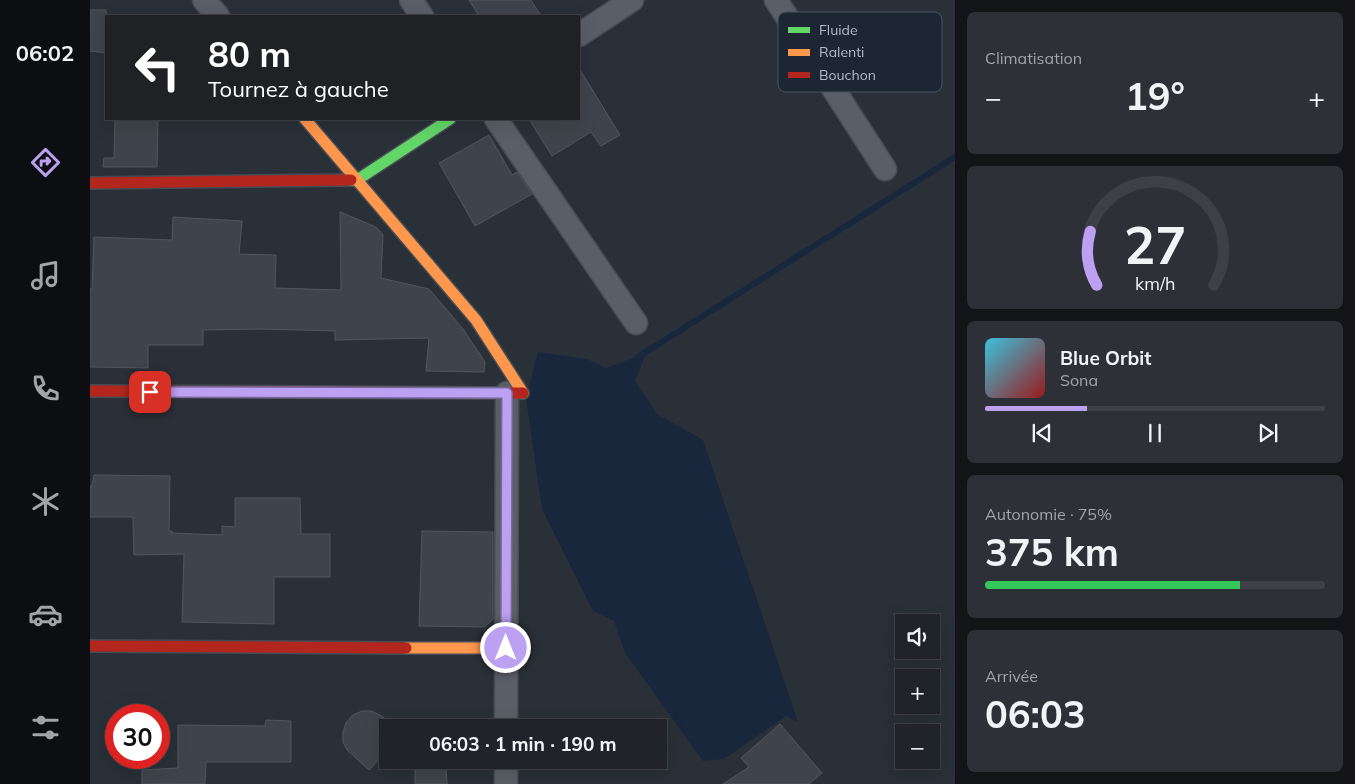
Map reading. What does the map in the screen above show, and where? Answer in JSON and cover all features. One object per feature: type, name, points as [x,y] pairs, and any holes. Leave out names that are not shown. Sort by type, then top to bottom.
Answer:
[{"type":"street","points":[[204,0],[217,15]]},
{"type":"street","points":[[411,0],[421,15]]},
{"type":"street","points":[[580,34],[632,0]]},
{"type":"street","points":[[776,0],[784,12]]},
{"type":"street","points":[[835,92],[885,169]]},
{"type":"street","points":[[90,391],[523,393],[476,320],[306,120]]},
{"type":"street","points":[[90,183],[357,180],[448,120]]},
{"type":"street","points":[[497,120],[636,323]]},
{"type":"street","points":[[506,719],[507,393]]},
{"type":"street","points":[[90,646],[506,648]]},
{"type":"street","points":[[506,769],[506,784]]},
{"type":"water","points":[[538,352],[587,359],[606,368],[646,353],[635,381],[657,414],[703,440],[798,722],[786,716],[724,759],[703,761],[625,653],[614,621],[593,611],[542,509],[526,399]]},
{"type":"building","points":[[469,0],[531,0],[540,15],[478,15]]},
{"type":"building","points":[[90,10],[106,10],[105,53],[90,51]]},
{"type":"building","points":[[580,70],[620,135],[601,146],[591,132],[552,156],[530,120],[580,120]]},
{"type":"building","points":[[115,120],[158,120],[157,167],[103,167],[104,158],[114,158]]},
{"type":"building","points":[[489,135],[512,175],[517,172],[532,194],[475,226],[439,163]]},
{"type":"building","points":[[340,212],[376,227],[383,235],[381,278],[429,289],[463,329],[485,362],[484,372],[426,371],[429,338],[335,340],[335,331],[260,329],[203,330],[203,345],[148,345],[148,368],[90,367],[90,289],[92,289],[94,237],[172,240],[173,217],[242,221],[239,254],[276,255],[275,288],[341,290]]},
{"type":"building","points":[[94,475],[170,476],[169,531],[172,531],[172,533],[222,535],[222,526],[235,527],[235,498],[300,498],[301,534],[330,534],[330,577],[274,577],[274,624],[182,622],[184,554],[134,555],[133,517],[90,517],[90,486],[92,486]]},
{"type":"building","points":[[422,531],[493,532],[493,619],[485,627],[419,626]]},
{"type":"building","points":[[362,711],[371,711],[385,719],[379,719],[379,759],[369,770],[347,750],[343,742],[343,732],[346,723],[353,715]]},
{"type":"building","points":[[266,720],[291,721],[291,762],[206,762],[205,784],[142,784],[142,770],[178,768],[178,725],[265,726]]},
{"type":"building","points":[[780,724],[822,773],[809,784],[723,784],[749,767],[741,758]]},
{"type":"building","points":[[415,769],[446,769],[447,784],[415,784]]},
{"type":"waterway","points":[[638,357],[955,157]]},
{"type":"traffic: fast","points":[[351,180],[357,180],[448,120]]},
{"type":"traffic: slow","points":[[306,120],[476,320],[523,393]]},
{"type":"traffic: slow","points":[[406,648],[507,648]]},
{"type":"traffic: jam","points":[[90,183],[351,180]]},
{"type":"traffic: jam","points":[[90,391],[523,393]]},
{"type":"traffic: jam","points":[[90,646],[406,648]]},
{"type":"route","points":[[150,392],[507,393],[506,648]]}]
